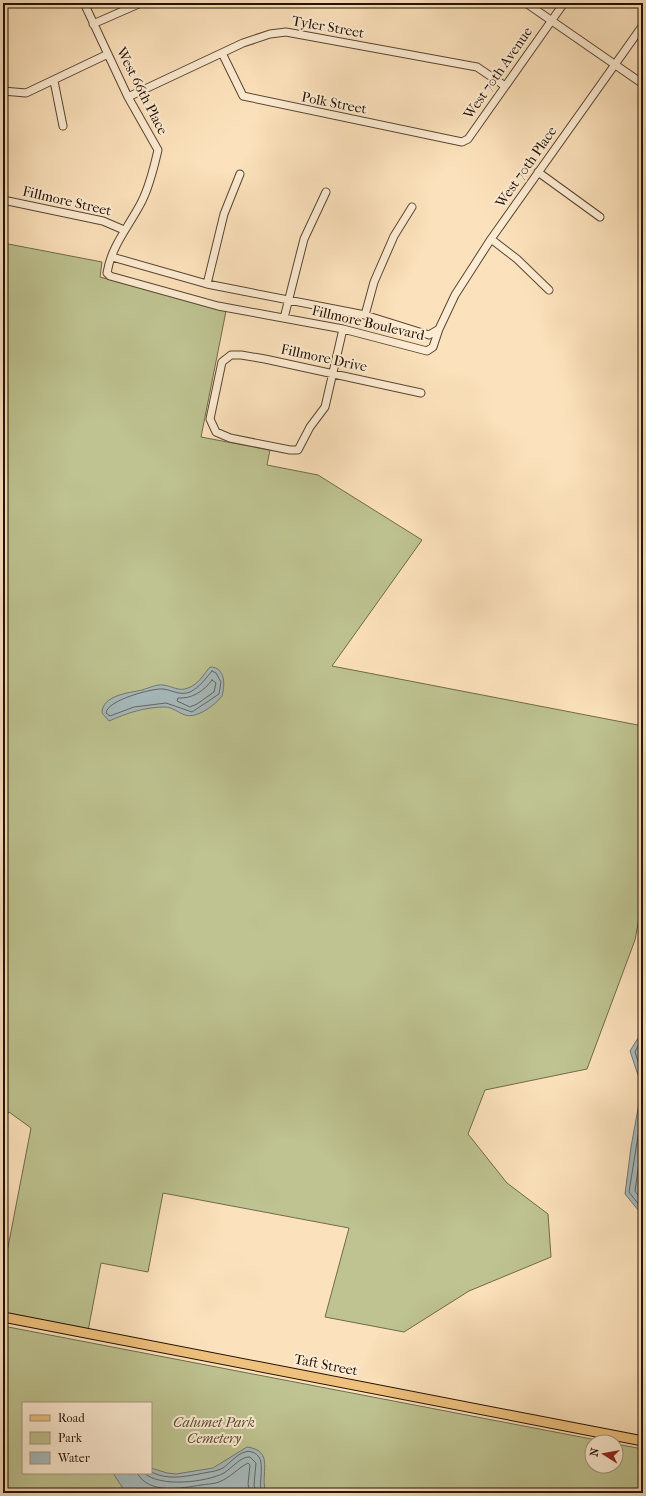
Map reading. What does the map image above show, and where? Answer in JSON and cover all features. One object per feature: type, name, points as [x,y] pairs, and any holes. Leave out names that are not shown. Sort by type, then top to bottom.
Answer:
[{"type":"main road","name":"Taft Street","points":[[3,1317],[643,1441]]},
{"type":"street","name":"West 66th Place","points":[[84,3],[128,97],[158,150],[143,201],[124,230],[112,257]]},
{"type":"street","points":[[94,24],[141,3]]},
{"type":"street","points":[[526,3],[552,19],[643,84]]},
{"type":"street","name":"West 70th Avenue","points":[[468,138],[564,3]]},
{"type":"street","name":"West 70th Place","points":[[439,329],[456,295],[491,239],[643,26]]},
{"type":"street","name":"Tyler Street","points":[[128,97],[243,43],[270,34],[286,32],[477,67],[505,86]]},
{"type":"street","points":[[3,42],[3,49]]},
{"type":"street","name":"Polk Street","points":[[222,53],[243,96],[462,142],[468,138]]},
{"type":"street","points":[[3,91],[26,93],[108,54]]},
{"type":"street","points":[[54,81],[63,126]]},
{"type":"street","points":[[538,172],[600,217]]},
{"type":"street","points":[[207,284],[224,214],[240,174]]},
{"type":"street","points":[[284,318],[304,239],[326,192]]},
{"type":"street","name":"Fillmore Street","points":[[3,200],[103,221],[124,230]]},
{"type":"street","points":[[365,315],[374,282],[394,236],[412,207]]},
{"type":"street","points":[[491,239],[517,259],[549,290]]},
{"type":"street","name":"Fillmore Boulevard","points":[[112,257],[207,284],[365,315],[428,335],[439,329],[433,347],[427,351],[343,329],[218,306],[110,276],[107,273],[112,257]]},
{"type":"street","points":[[334,373],[343,329]]},
{"type":"street","name":"Fillmore Drive","points":[[334,373],[325,407],[310,427],[298,450],[290,450],[230,438],[216,432],[210,419],[222,362],[231,355],[242,355],[334,373],[421,393]]},
{"type":"green space","points":[[3,243],[102,262],[100,277],[226,311],[201,437],[270,450],[267,465],[318,475],[422,540],[332,666],[643,726],[643,896],[635,940],[587,1069],[485,1090],[468,1134],[507,1183],[548,1214],[551,1257],[469,1291],[404,1332],[325,1317],[349,1228],[163,1193],[148,1272],[101,1263],[88,1331],[3,1315],[3,1273],[31,1128],[9,1112],[3,1120]]},
{"type":"green space","name":"Calumet Park Cemetery","points":[[3,1326],[584,1438],[584,1474],[624,1474],[624,1445],[643,1449],[643,1493],[3,1493]]},
{"type":"water","points":[[210,667],[219,670],[222,674],[224,682],[223,692],[222,696],[215,703],[200,713],[190,716],[168,707],[158,707],[136,711],[109,721],[102,713],[106,702],[117,696],[161,685],[179,689],[188,688],[198,682]]},
{"type":"water","points":[[643,1037],[643,1216],[625,1194],[631,1147],[642,1087],[630,1051],[638,1038]]},
{"type":"water","points":[[247,1447],[256,1449],[261,1453],[264,1459],[264,1486],[266,1493],[126,1493],[114,1474],[152,1474],[152,1468],[176,1474],[213,1468]]}]
